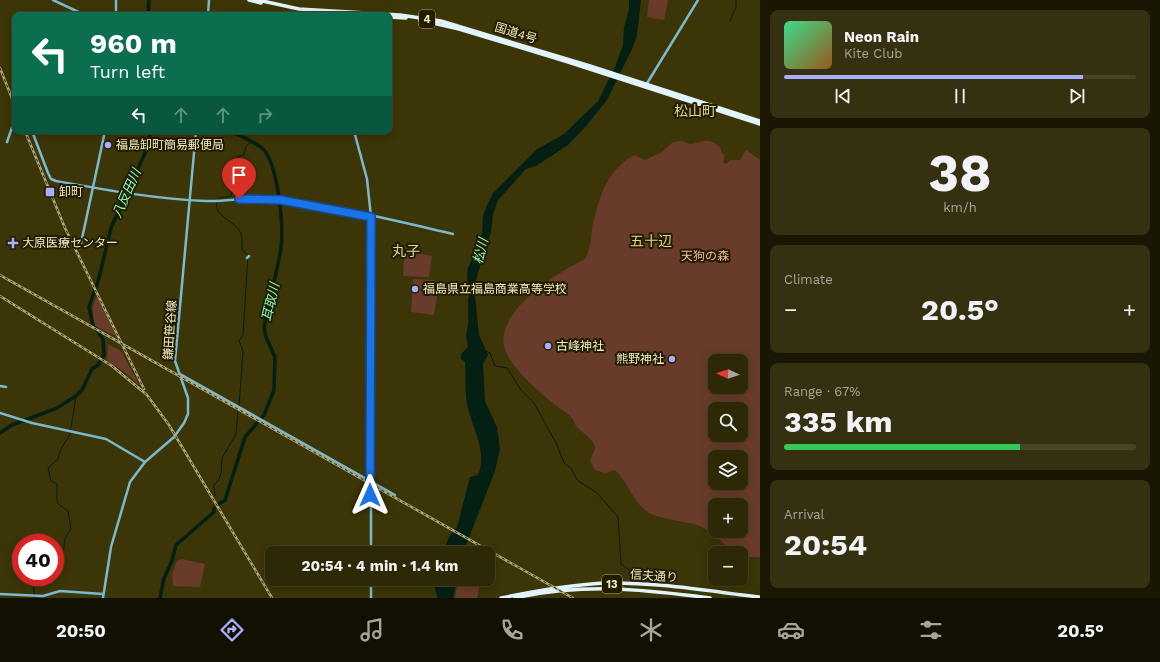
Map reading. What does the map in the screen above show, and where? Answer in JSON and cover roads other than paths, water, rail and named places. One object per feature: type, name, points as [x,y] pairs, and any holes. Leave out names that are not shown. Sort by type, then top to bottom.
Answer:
[{"type":"highway","name":"国道4号","points":[[248,0],[294,10],[318,12]]},
{"type":"highway","name":"国道4号","points":[[258,0],[299,9],[322,12]]},
{"type":"highway","name":"国道4号","points":[[392,15],[441,21],[591,68]]},
{"type":"highway","name":"国道4号","points":[[392,17],[413,19],[449,26],[638,82],[760,124]]},
{"type":"highway","name":"国道4号","points":[[646,85],[760,121]]},
{"type":"highway","name":"信夫通り","points":[[501,598],[538,590],[604,583],[691,588],[759,597]]},
{"type":"highway","name":"信夫通り","points":[[515,598],[561,590],[610,588],[650,590],[710,598]]},
{"type":"street","points":[[53,0],[79,12]]},
{"type":"street","points":[[116,0],[116,12]]},
{"type":"street","points":[[208,12],[209,0]]},
{"type":"street","points":[[646,85],[698,0]]},
{"type":"street","points":[[7,142],[12,128]]},
{"type":"street","points":[[33,134],[51,179],[130,195],[190,200],[281,200],[453,234]]},
{"type":"street","points":[[80,248],[104,134]]},
{"type":"street","name":"鎌田笹谷線","points":[[103,598],[110,551],[125,497],[132,478],[145,462],[174,437],[186,419],[189,401],[175,361],[196,134]]},
{"type":"street","points":[[355,134],[364,168],[371,217],[371,546]]},
{"type":"street","points":[[179,374],[394,495]]},
{"type":"street","points":[[0,386],[6,387]]},
{"type":"street","points":[[0,413],[32,423],[106,439],[145,462]]},
{"type":"street","points":[[371,586],[371,598]]},
{"type":"street","points":[[0,594],[35,596],[60,591],[103,594]]},
{"type":"water","points":[[629,0],[641,0],[637,35],[633,47],[607,100],[568,145],[536,166],[526,169],[498,200],[493,214],[491,232],[474,286],[479,335],[488,355],[483,364],[485,401],[497,427],[500,449],[495,471],[466,546],[446,546],[449,537],[457,527],[470,477],[478,475],[481,465],[480,445],[468,407],[465,362],[461,359],[461,354],[468,347],[466,335],[471,310],[467,277],[468,268],[482,234],[483,216],[494,192],[536,150],[564,134],[598,101],[615,67],[623,45],[624,27],[629,9]]},
{"type":"water","points":[[435,586],[456,586],[453,598],[438,598]]},
{"type":"waterway","name":"八反田川","points":[[148,12],[149,0]]},
{"type":"waterway","points":[[730,21],[736,7],[736,0]]},
{"type":"waterway","name":"八反田川","points":[[0,433],[12,425],[57,408],[76,396],[82,390],[92,369],[98,365],[104,355],[103,339],[93,325],[89,307],[99,278],[111,228],[146,151],[150,134]]},
{"type":"waterway","name":"耳取川","points":[[219,504],[225,500],[245,437],[264,415],[274,390],[275,357],[266,337],[264,328],[282,238],[279,197],[269,158],[264,150],[258,145],[236,134]]},
{"type":"waterway","points":[[219,198],[231,196],[239,165],[238,156],[244,155],[246,146],[251,142]]},
{"type":"waterway","points":[[217,202],[216,207],[220,214],[239,230],[242,237],[242,249],[248,256],[243,335],[239,341],[243,351],[239,406]]},
{"type":"waterway","name":"松川","points":[[470,298],[470,320]]},
{"type":"waterway","points":[[486,351],[490,353],[495,366],[507,368],[521,390],[534,403],[556,443],[564,463],[571,468],[577,480],[597,493],[618,517],[621,564],[646,582]]},
{"type":"waterway","points":[[64,548],[65,538],[71,529],[68,511],[57,503],[57,484],[51,481],[48,468],[58,459],[61,449],[70,434],[76,396]]},
{"type":"waterway","points":[[215,496],[214,485],[218,481],[221,474],[222,458],[236,434],[238,409]]},
{"type":"waterway","name":"耳取川","points":[[160,598],[164,578],[172,561],[176,545],[214,512],[214,508]]},
{"type":"waterway","points":[[33,586],[35,598]]},
{"type":"railway","points":[[0,68],[12,98]]},
{"type":"railway","points":[[26,134],[65,228],[144,389]]},
{"type":"railway","points":[[0,275],[573,598]]},
{"type":"railway","points":[[0,296],[112,366],[147,395],[169,425],[272,598]]},
{"type":"place","name":"福島卸町簡易郵便局","points":[[108,145]]},
{"type":"place","name":"卸町","points":[[50,192]]},
{"type":"place","name":"大原医療センター","points":[[13,243]]},
{"type":"place","name":"福島県立福島商業高等学校","points":[[415,289]]},
{"type":"place","name":"古峰神社","points":[[548,346]]},
{"type":"place","name":"熊野神社","points":[[672,359]]},
{"type":"district","name":"松山町","points":[[695,111]]},
{"type":"district","name":"五十辺","points":[[651,241]]},
{"type":"district","name":"丸子","points":[[406,251]]},
{"type":"park label","name":"天狗の森","points":[[705,256]]}]
